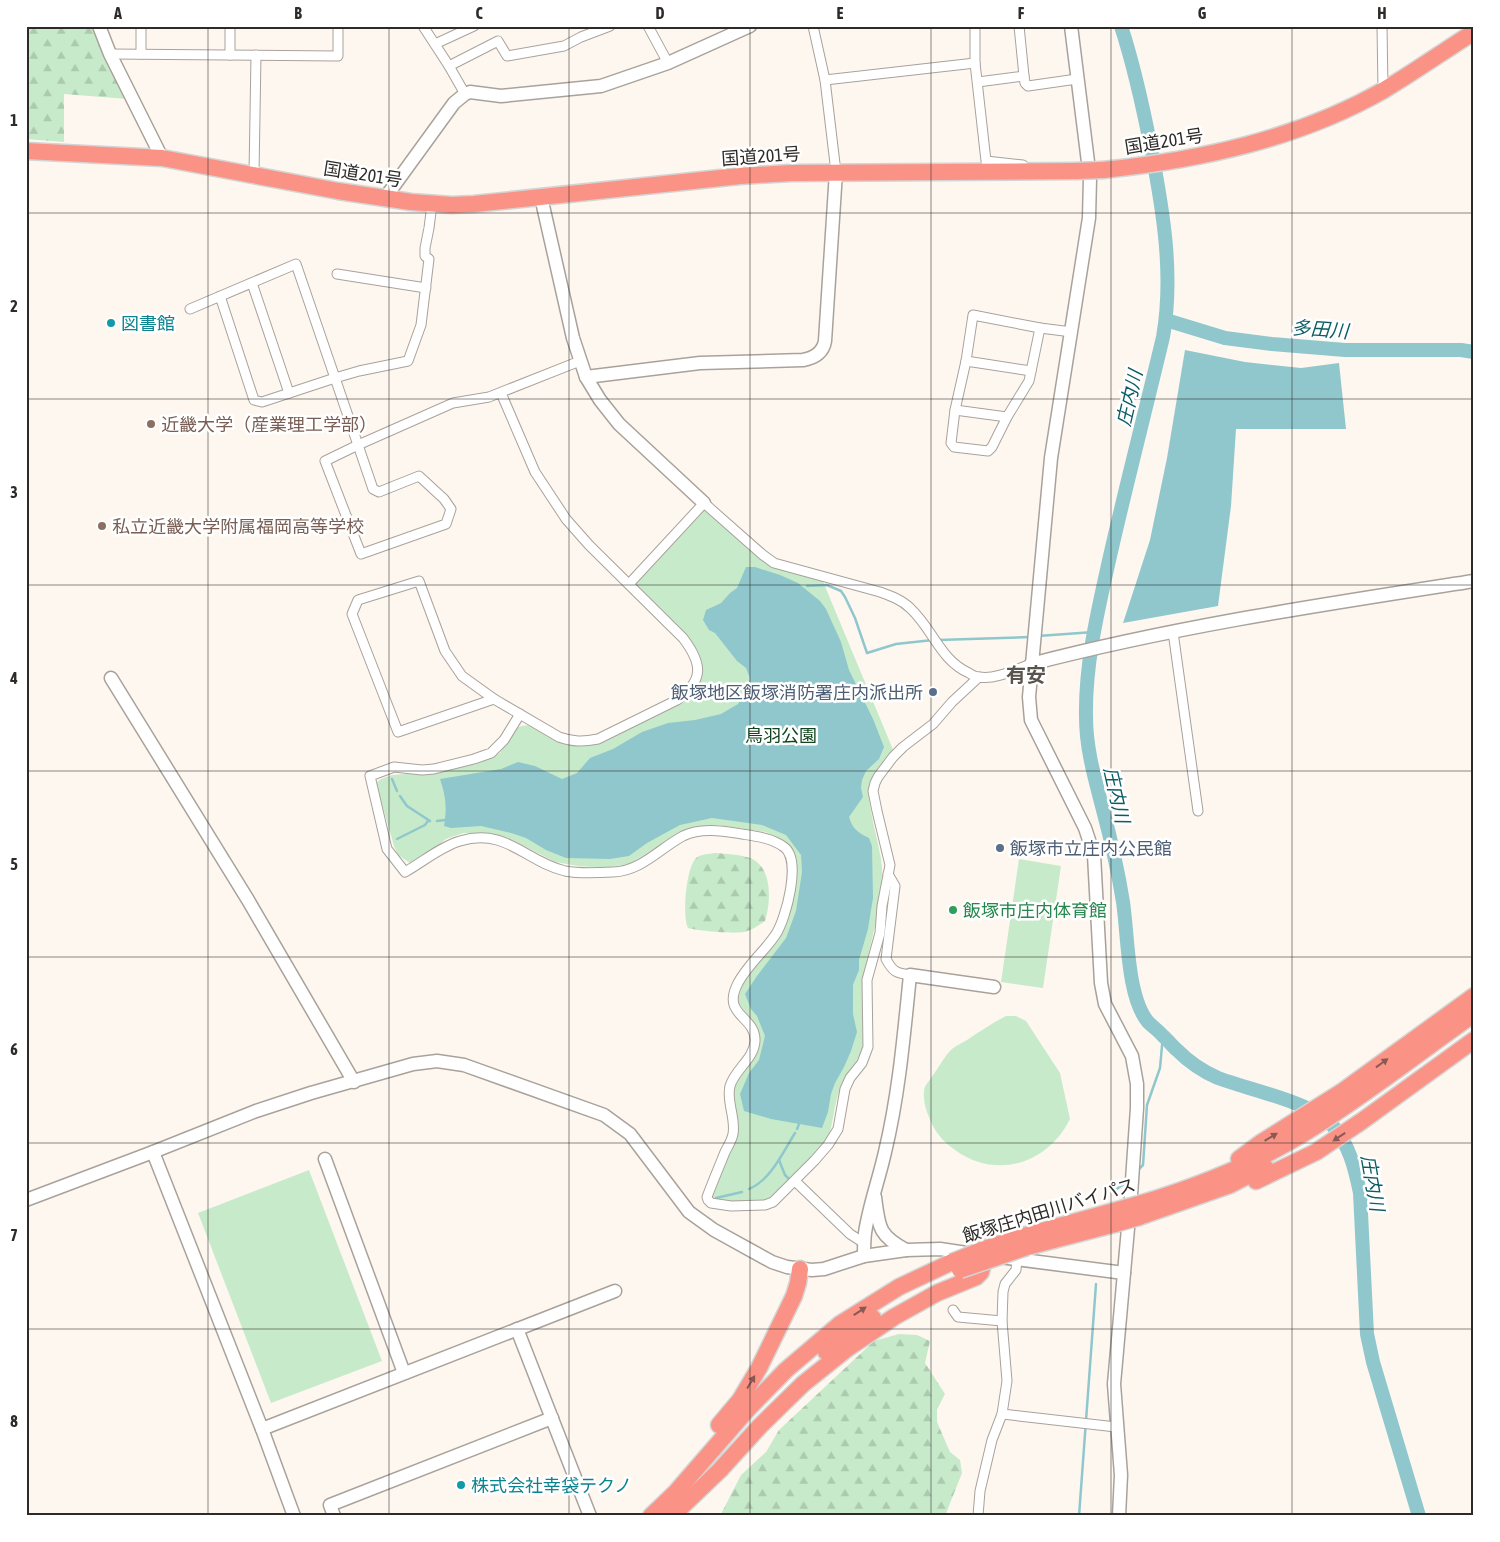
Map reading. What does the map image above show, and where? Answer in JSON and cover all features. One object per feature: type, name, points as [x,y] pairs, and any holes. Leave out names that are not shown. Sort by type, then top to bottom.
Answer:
[{"type":"highway","name":"国道201号","points":[[26,150],[162,158],[338,191],[432,204],[474,204],[740,176],[836,172],[1103,170],[1218,153],[1267,140],[1342,111],[1384,90],[1474,32]]},
{"type":"highway","points":[[1353,1106],[1474,996]]},
{"type":"highway","points":[[1305,1138],[1463,1034],[1474,1014]]},
{"type":"highway","points":[[1143,1209],[1235,1162],[1262,1142],[1305,1138],[1474,1026]]},
{"type":"highway","name":"飯塚庄内田川バイパス","points":[[671,1516],[756,1417],[797,1376],[845,1335],[956,1266],[987,1248],[1021,1248],[1114,1217],[1230,1185],[1265,1167],[1305,1138]]},
{"type":"highway","points":[[671,1516],[720,1470],[760,1426],[803,1384],[848,1348],[894,1317],[937,1293],[976,1276],[981,1272],[986,1255]]},
{"type":"highway","name":"飯塚庄内田川バイパス","points":[[651,1516],[696,1470],[748,1409],[786,1370],[840,1324],[899,1286],[956,1266]]},
{"type":"highway","points":[[645,1516],[740,1400],[794,1296],[800,1270]]},
{"type":"street","points":[[99,26],[110,54],[162,158]]},
{"type":"street","points":[[140,54],[141,26]]},
{"type":"street","points":[[230,26],[230,55]]},
{"type":"street","points":[[110,54],[338,56],[338,26]]},
{"type":"street","points":[[423,26],[465,94]]},
{"type":"street","points":[[435,44],[474,26]]},
{"type":"street","points":[[449,66],[498,41],[507,56],[564,46],[610,26]]},
{"type":"street","points":[[648,26],[668,62]]},
{"type":"street","points":[[385,198],[454,103],[465,94],[470,92],[502,96],[519,95],[601,86],[668,62],[750,26]]},
{"type":"street","points":[[586,377],[700,363],[802,360],[811,358],[821,351],[825,341],[836,172],[826,80],[814,26]]},
{"type":"street","points":[[975,26],[975,63],[986,161],[1029,165],[1035,171]]},
{"type":"street","points":[[1019,26],[1025,83],[1028,86],[1077,79]]},
{"type":"street","points":[[1070,26],[1090,178],[1088,218],[1072,332],[1051,458],[1029,697],[1032,720],[1085,828],[1094,855],[1101,984],[1105,1004],[1132,1056],[1137,1084],[1137,1108],[1114,1384],[1121,1475],[1119,1516]]},
{"type":"street","points":[[1382,26],[1384,90]]},
{"type":"street","points":[[254,174],[256,55]]},
{"type":"street","points":[[826,80],[975,63]]},
{"type":"street","points":[[978,82],[1024,76]]},
{"type":"street","points":[[542,197],[573,338],[580,361],[586,377],[618,424],[774,563],[896,598],[910,608],[918,617],[948,659],[957,667],[979,677],[998,675],[1066,655],[1173,632],[1310,606],[1474,581]]},
{"type":"street","points":[[220,296],[254,400],[262,402],[359,371],[408,361],[421,325],[429,259],[425,256],[425,248],[430,228],[432,204]]},
{"type":"street","points":[[190,309],[296,264],[358,445],[373,489],[379,492],[419,476],[444,499],[451,509],[446,524],[361,554],[325,461],[358,445],[453,403],[501,393],[580,361]]},
{"type":"street","points":[[337,274],[426,288]]},
{"type":"street","points":[[252,283],[289,393]]},
{"type":"street","points":[[1040,328],[1029,381],[1007,417],[992,447],[988,451],[954,447],[951,443],[955,410],[966,361],[973,315],[1072,332]]},
{"type":"street","points":[[966,361],[1031,371]]},
{"type":"street","points":[[494,698],[398,732],[352,614],[358,600],[419,581],[444,652],[462,676],[520,714],[559,737],[570,741],[585,742],[598,739],[677,700],[688,692],[694,684],[698,665],[696,657],[683,638],[589,545],[566,519],[535,472],[501,393]]},
{"type":"street","points":[[955,410],[1007,417]]},
{"type":"street","points":[[629,584],[704,502]]},
{"type":"street","points":[[1173,632],[1198,811]]},
{"type":"street","points":[[520,714],[504,740],[490,753],[474,760],[422,770],[394,766],[370,776],[387,849],[404,872],[446,846],[460,840],[481,837],[499,840],[520,849],[546,865],[566,871],[594,873],[621,872],[634,868],[684,836],[710,830],[763,838],[784,847],[788,851],[792,863],[792,874],[784,917],[777,933],[738,982],[733,995],[735,1008],[752,1029],[755,1042],[752,1053],[733,1078],[729,1089],[733,1133],[707,1196],[708,1200],[712,1203],[731,1206],[766,1206],[773,1202],[795,1181],[828,1145],[838,1129],[845,1089],[850,1078],[862,1063],[868,1047],[867,980],[880,933],[890,865],[877,811],[874,791],[875,783],[898,752],[933,724],[952,702],[979,677]]},
{"type":"street","points":[[111,678],[248,900],[354,1082]]},
{"type":"street","points":[[888,874],[895,886],[886,959],[890,967],[896,973],[994,987]]},
{"type":"street","points":[[864,1256],[869,1212],[890,1131],[910,975]]},
{"type":"street","points":[[26,1200],[256,1111],[413,1064],[436,1061],[464,1065],[604,1115],[630,1134],[689,1212],[714,1230],[772,1262],[787,1267],[800,1270],[824,1269],[864,1256],[906,1250],[940,1250],[986,1255],[1021,1248],[1124,1273]]},
{"type":"street","points":[[153,1152],[262,1429],[294,1516]]},
{"type":"street","points":[[324,1159],[404,1373]]},
{"type":"street","points":[[795,1181],[850,1234],[864,1243]]},
{"type":"street","points":[[875,1192],[880,1227],[883,1234],[891,1242],[906,1250]]},
{"type":"street","points":[[978,1516],[980,1491],[992,1440],[1002,1414],[1006,1381],[1002,1292],[1005,1284],[1016,1270],[1021,1248]]},
{"type":"street","points":[[262,1429],[615,1291]]},
{"type":"street","points":[[953,1310],[958,1317],[1002,1321]]},
{"type":"street","points":[[517,1329],[590,1516]]},
{"type":"street","points":[[1002,1414],[1116,1427]]},
{"type":"street","points":[[334,1516],[330,1505],[552,1418]]},
{"type":"green space","points":[[26,26],[96,26],[128,99],[64,94],[64,142],[26,139]]},
{"type":"green space","name":"鳥羽公園","points":[[703,509],[708,509],[759,555],[822,579],[894,752],[874,775],[870,786],[869,796],[881,858],[882,881],[879,908],[863,983],[863,1046],[839,1093],[831,1129],[826,1141],[812,1158],[773,1196],[752,1202],[715,1200],[712,1198],[712,1193],[736,1110],[733,1086],[750,1060],[754,1024],[738,1002],[738,991],[769,947],[795,871],[795,857],[789,845],[766,832],[717,825],[694,828],[667,841],[629,864],[603,868],[555,862],[513,840],[491,833],[464,833],[446,839],[425,855],[410,863],[398,855],[394,846],[376,783],[392,775],[432,772],[477,764],[500,753],[515,729],[521,726],[531,725],[592,742],[676,702],[701,671],[701,659],[696,648],[689,640],[635,585],[637,578]]},
{"type":"green space","points":[[715,853],[750,858],[763,869],[769,895],[767,913],[765,921],[752,929],[732,933],[688,928],[685,903],[690,871],[696,858],[705,854]]},
{"type":"green space","points":[[1019,859],[1061,866],[1043,988],[1001,982]]},
{"type":"green space","points":[[1006,1016],[1016,1016],[1026,1021],[1060,1073],[1070,1119],[1049,1147],[1035,1156],[1020,1163],[1004,1165],[987,1164],[971,1159],[955,1150],[939,1136],[933,1127],[927,1111],[924,1091],[927,1083],[951,1050]]},
{"type":"green space","points":[[309,1170],[382,1361],[271,1403],[198,1213]]},
{"type":"green space","points":[[899,1334],[917,1335],[930,1341],[925,1363],[945,1394],[937,1409],[937,1422],[950,1452],[960,1460],[962,1473],[945,1516],[719,1516],[741,1475],[766,1452],[779,1430],[874,1341]]},
{"type":"water","points":[[1185,350],[1245,362],[1301,368],[1339,363],[1346,429],[1236,429],[1231,506],[1218,606],[1123,623],[1150,540],[1167,458]]},
{"type":"water","name":"鳥羽公園","points":[[746,567],[755,567],[798,583],[820,601],[826,609],[841,642],[849,670],[873,719],[884,747],[879,759],[866,771],[861,788],[863,797],[849,817],[856,830],[869,838],[872,846],[873,898],[868,929],[859,960],[859,970],[853,985],[853,1014],[857,1032],[851,1051],[835,1083],[822,1128],[771,1119],[744,1111],[740,1094],[749,1073],[759,1060],[765,1036],[745,994],[786,938],[796,911],[802,872],[801,855],[786,835],[762,825],[712,818],[680,825],[647,843],[629,856],[610,859],[566,858],[546,850],[526,838],[511,833],[481,826],[451,828],[444,826],[445,802],[440,779],[501,769],[518,762],[535,766],[562,779],[577,773],[590,758],[613,749],[642,732],[668,723],[695,720],[721,714],[738,704],[746,691],[750,678],[746,668],[737,661],[715,633],[709,630],[703,620],[706,610],[721,603],[737,588]]},
{"type":"waterway","name":"庄内川","points":[[1121,26],[1138,87],[1151,148],[1163,219],[1167,266],[1166,314],[1163,337],[1100,602],[1087,679],[1086,698],[1086,729],[1089,752],[1119,879],[1132,982],[1141,1011],[1148,1022],[1191,1062],[1218,1078],[1279,1097],[1311,1110],[1332,1125],[1343,1140],[1353,1166],[1360,1193],[1367,1334],[1373,1362],[1419,1516]]},
{"type":"waterway","name":"多田川","points":[[1166,320],[1225,338],[1272,344],[1345,350],[1461,350],[1474,352]]},
{"type":"waterway","points":[[807,586],[827,585],[841,591],[855,618],[867,653],[896,644],[933,640]]},
{"type":"waterway","points":[[1038,636],[1094,632]]},
{"type":"waterway","points":[[938,640],[1030,637]]},
{"type":"waterway","points":[[392,779],[397,791]]},
{"type":"waterway","points":[[400,796],[407,806],[430,821]]},
{"type":"waterway","points":[[437,821],[445,820]]},
{"type":"waterway","points":[[397,839],[425,825],[428,821]]},
{"type":"waterway","points":[[1138,1170],[1143,1165],[1147,1105],[1160,1068],[1163,1035]]},
{"type":"waterway","points":[[797,1129],[799,1124]]},
{"type":"waterway","points":[[749,1189],[757,1185],[770,1172],[795,1133]]},
{"type":"waterway","points":[[779,1160],[785,1175],[790,1180]]},
{"type":"waterway","points":[[1112,1192],[1124,1184]]},
{"type":"waterway","points":[[716,1198],[742,1192]]},
{"type":"waterway","points":[[1079,1516],[1096,1284]]},
{"type":"place","name":"図書館","points":[[111,323]]},
{"type":"place","name":"近畿大学（産業理工学部）","points":[[151,424]]},
{"type":"place","name":"私立近畿大学附属福岡高等学校","points":[[102,526]]},
{"type":"place","name":"飯塚地区飯塚消防署庄内派出所","points":[[933,692]]},
{"type":"place","name":"飯塚市立庄内公民館","points":[[1000,848]]},
{"type":"place","name":"飯塚市庄内体育館","points":[[953,910]]},
{"type":"place","name":"株式会社幸袋テクノ","points":[[461,1485]]},
{"type":"district","name":"有安","points":[[1026,674]]}]
